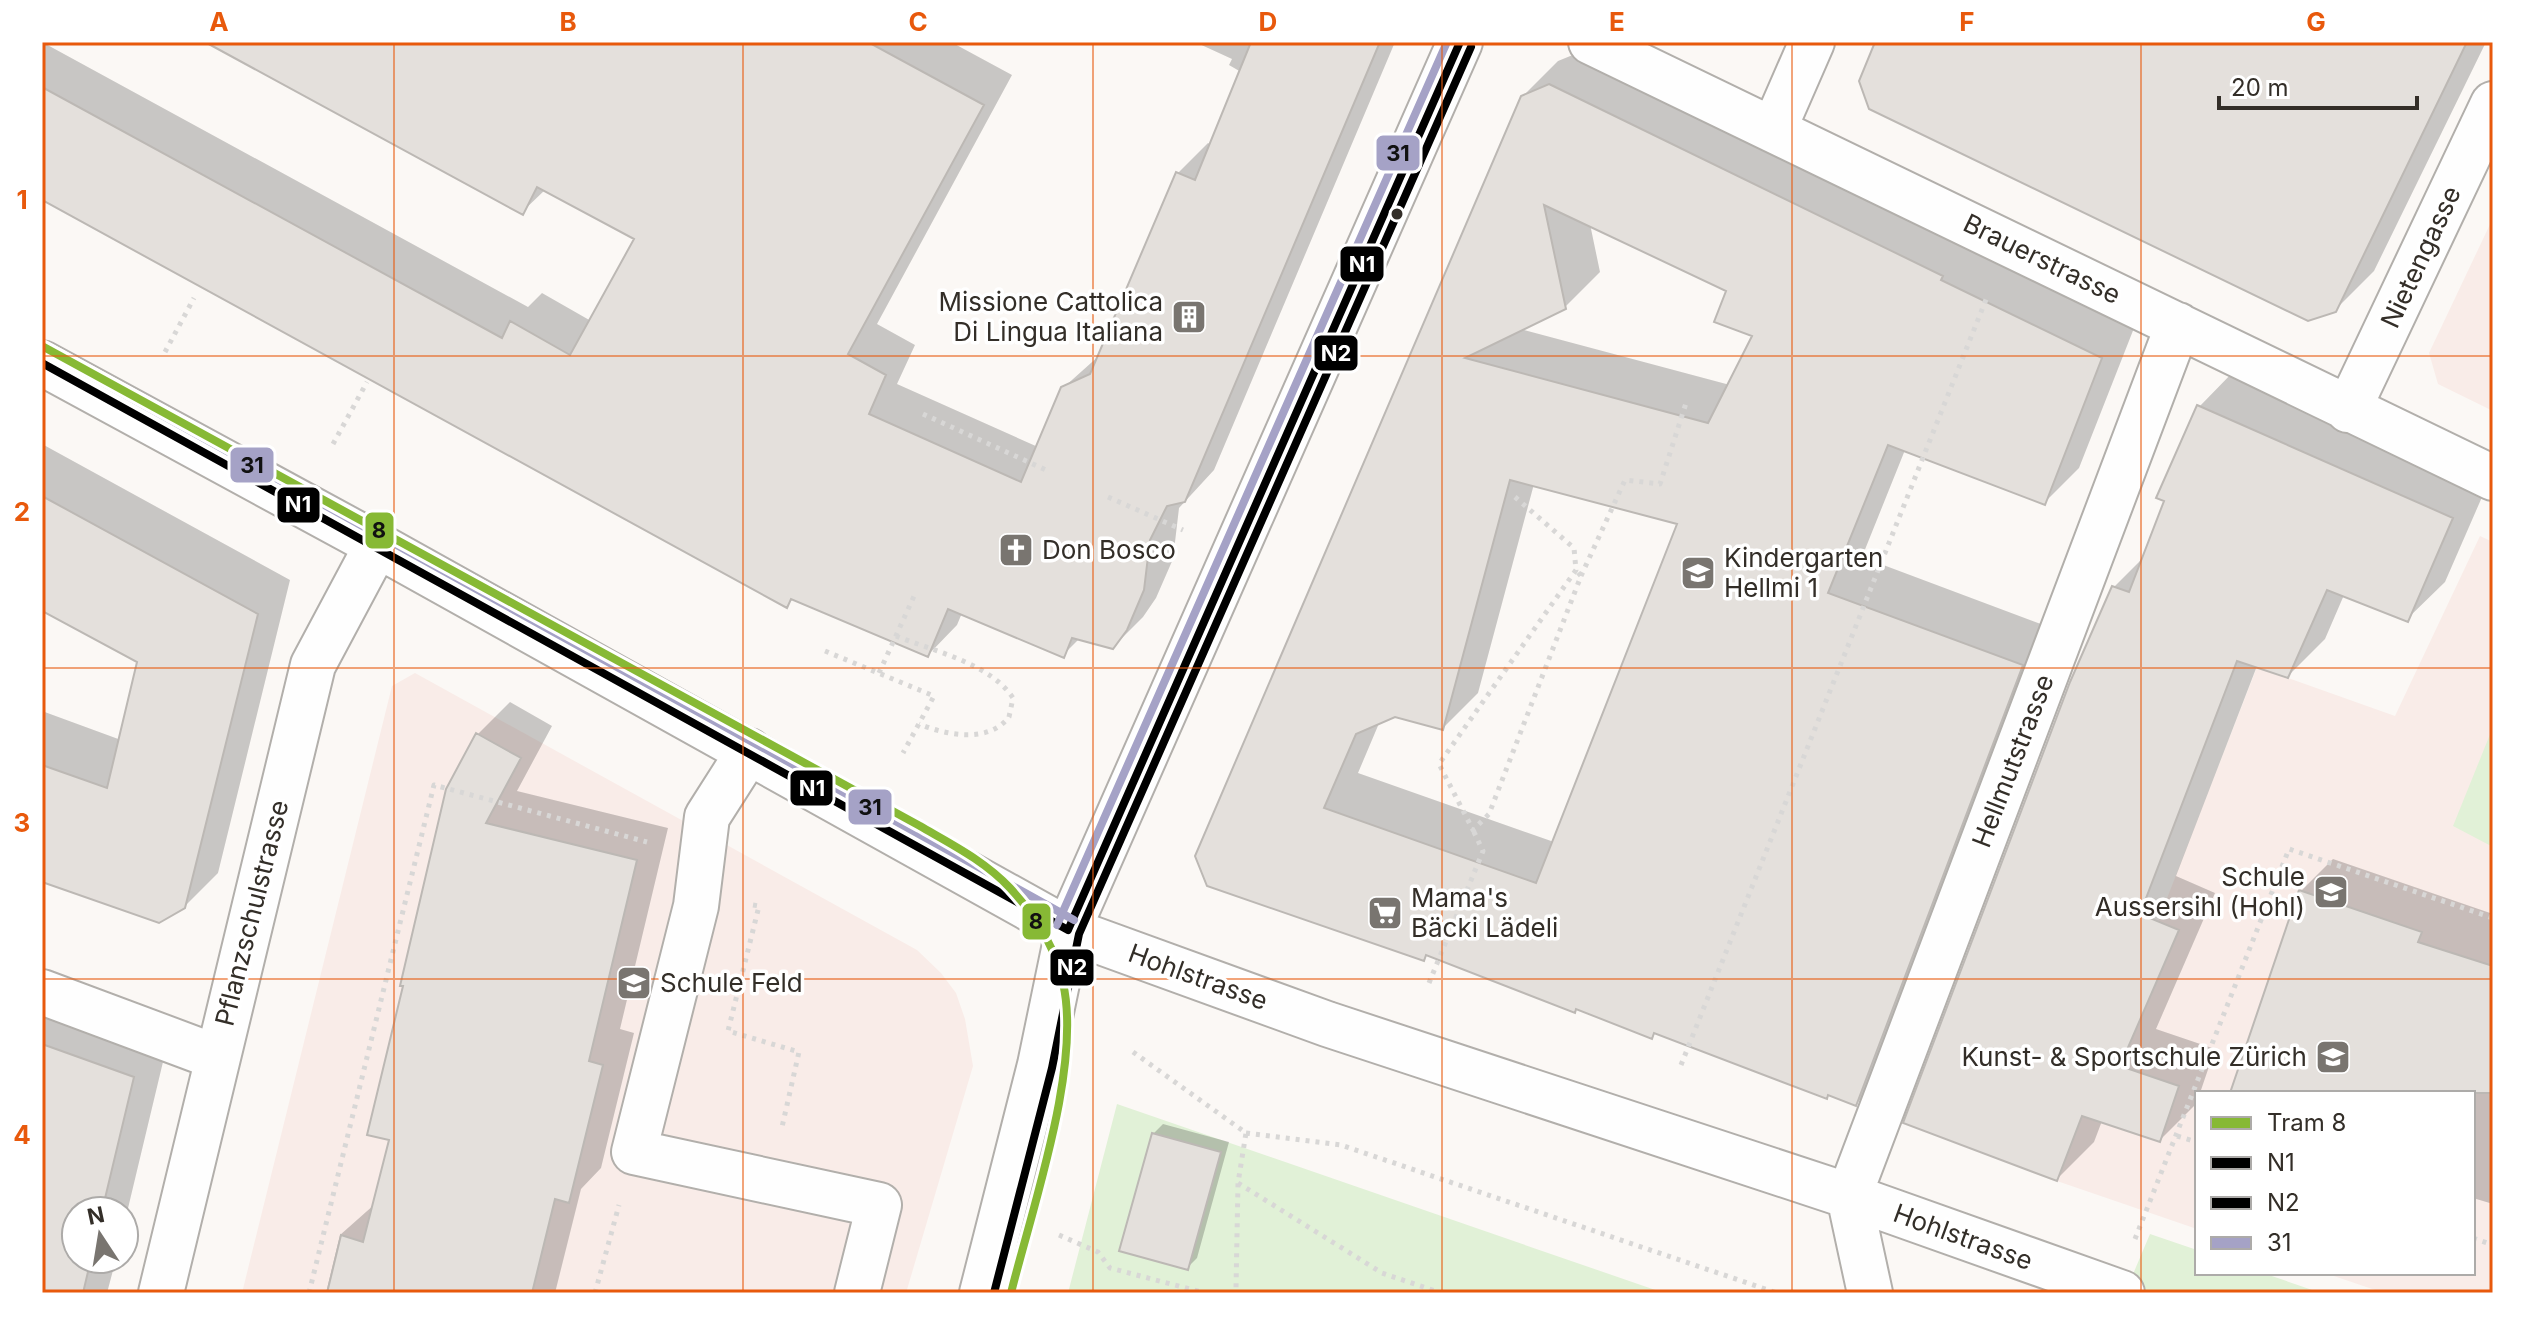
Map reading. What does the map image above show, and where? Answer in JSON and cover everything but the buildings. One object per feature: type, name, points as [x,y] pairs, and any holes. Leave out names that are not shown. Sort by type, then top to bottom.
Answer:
[{"type":"street","points":[[982,1293],[1040,1065],[1068,930],[1460,42]]},
{"type":"street","name":"Brauerstrasse","points":[[1591,42],[2493,478]]},
{"type":"street","points":[[1774,129],[1812,42]]},
{"type":"street","name":"Nietengasse","points":[[2348,410],[2493,104]]},
{"type":"street","name":"Hellmutstrasse","points":[[1849,1196],[2178,325]]},
{"type":"street","name":"Hohlstrasse","points":[[42,363],[377,545],[1068,930],[1327,1024],[1849,1196],[2122,1293]]},
{"type":"street","name":"Pflanzschulstrasse","points":[[161,1293],[313,665],[377,545]]},
{"type":"street","points":[[749,751],[707,817],[700,875],[634,1152],[879,1205],[857,1293]]},
{"type":"street","points":[[42,992],[216,1057]]},
{"type":"street","name":"Hohlstrasse","points":[[1849,1196],[1870,1293]]},
{"type":"path","points":[[1681,1065],[1991,287]]},
{"type":"path","points":[[165,352],[194,298]]},
{"type":"path","points":[[333,444],[367,382]]},
{"type":"path","points":[[1473,830],[1489,814],[1581,576],[1625,480],[1660,484],[1687,400]]},
{"type":"path","points":[[923,414],[1046,470]]},
{"type":"path","points":[[1108,497],[1183,530]]},
{"type":"path","points":[[1515,497],[1574,548],[1576,570],[1581,576]]},
{"type":"path","points":[[1429,983],[1483,851],[1439,764],[1576,570]]},
{"type":"path","points":[[879,673],[915,594]]},
{"type":"path","points":[[896,636],[987,675],[1006,688],[1013,698],[1009,717],[989,732],[941,733],[919,724]]},
{"type":"path","points":[[825,651],[934,696],[903,753]]},
{"type":"path","points":[[309,1293],[434,785],[700,875],[759,906],[728,1031],[799,1052],[779,1139]]},
{"type":"path","points":[[2142,1221],[2289,849],[2493,918]]},
{"type":"path","points":[[1133,1052],[1246,1133],[1341,1145],[1777,1293]]},
{"type":"path","points":[[1232,1293],[1236,1288],[1238,1183],[1246,1133]]},
{"type":"path","points":[[2177,1136],[2195,1141]]},
{"type":"path","points":[[595,1293],[634,1152]]},
{"type":"path","points":[[1238,1183],[1382,1273],[1441,1293]]},
{"type":"path","points":[[1059,1235],[1098,1252],[1110,1268],[1205,1293]]},
{"type":"shaded area","points":[[2493,218],[2493,411],[2438,384],[2429,353]]},
{"type":"shaded area","name":"Schule Aussersihl (Hohl)","points":[[2480,536],[2493,542],[2493,1293],[2384,1293],[2331,1275],[2475,1275],[2475,1091],[2195,1091],[2195,1228],[2057,1181],[2257,667],[2395,716]]},
{"type":"shaded area","name":"Schule Feld","points":[[415,673],[917,950],[941,973],[956,993],[965,1019],[973,1066],[906,1293],[242,1293],[392,686]]},
{"type":"green space","points":[[2493,727],[2493,847],[2453,826]]},
{"type":"green space","points":[[1117,1104],[1664,1293],[1068,1293]]},
{"type":"green space","points":[[2150,1234],[2195,1249],[2195,1275],[2269,1275],[2321,1293],[2125,1293]]},
{"type":"tram line","name":"8","points":[[42,346],[920,826],[1000,878],[1028,909],[1049,944],[1063,983],[1067,1017],[1066,1054],[1052,1137],[1011,1293]]},
{"type":"transit line","name":"31","points":[[1057,925],[1447,42]]},
{"type":"transit line","name":"N1","points":[[1068,930],[1460,42]]},
{"type":"transit line","name":"N2","points":[[994,1293],[1052,1068],[1079,934],[1471,47]]},
{"type":"transit line","name":"31","points":[[48,352],[1074,920]]},
{"type":"transit line","name":"N1","points":[[42,363],[1068,930]]},
{"type":"place","name":"Missione Cattolica Di Lingua Italiana","points":[[1189,317]]},
{"type":"place","name":"Don Bosco","points":[[1016,550]]},
{"type":"place","name":"Kindergarten Hellmi 1","points":[[1698,573]]},
{"type":"place","name":"Schule Aussersihl (Hohl)","points":[[2331,892]]},
{"type":"place","name":"Mama's Bäcki Lädeli","points":[[1385,913]]},
{"type":"place","name":"Schule Feld","points":[[634,983]]},
{"type":"place","name":"Kunst- & Sportschule Zürich","points":[[2333,1057]]}]
